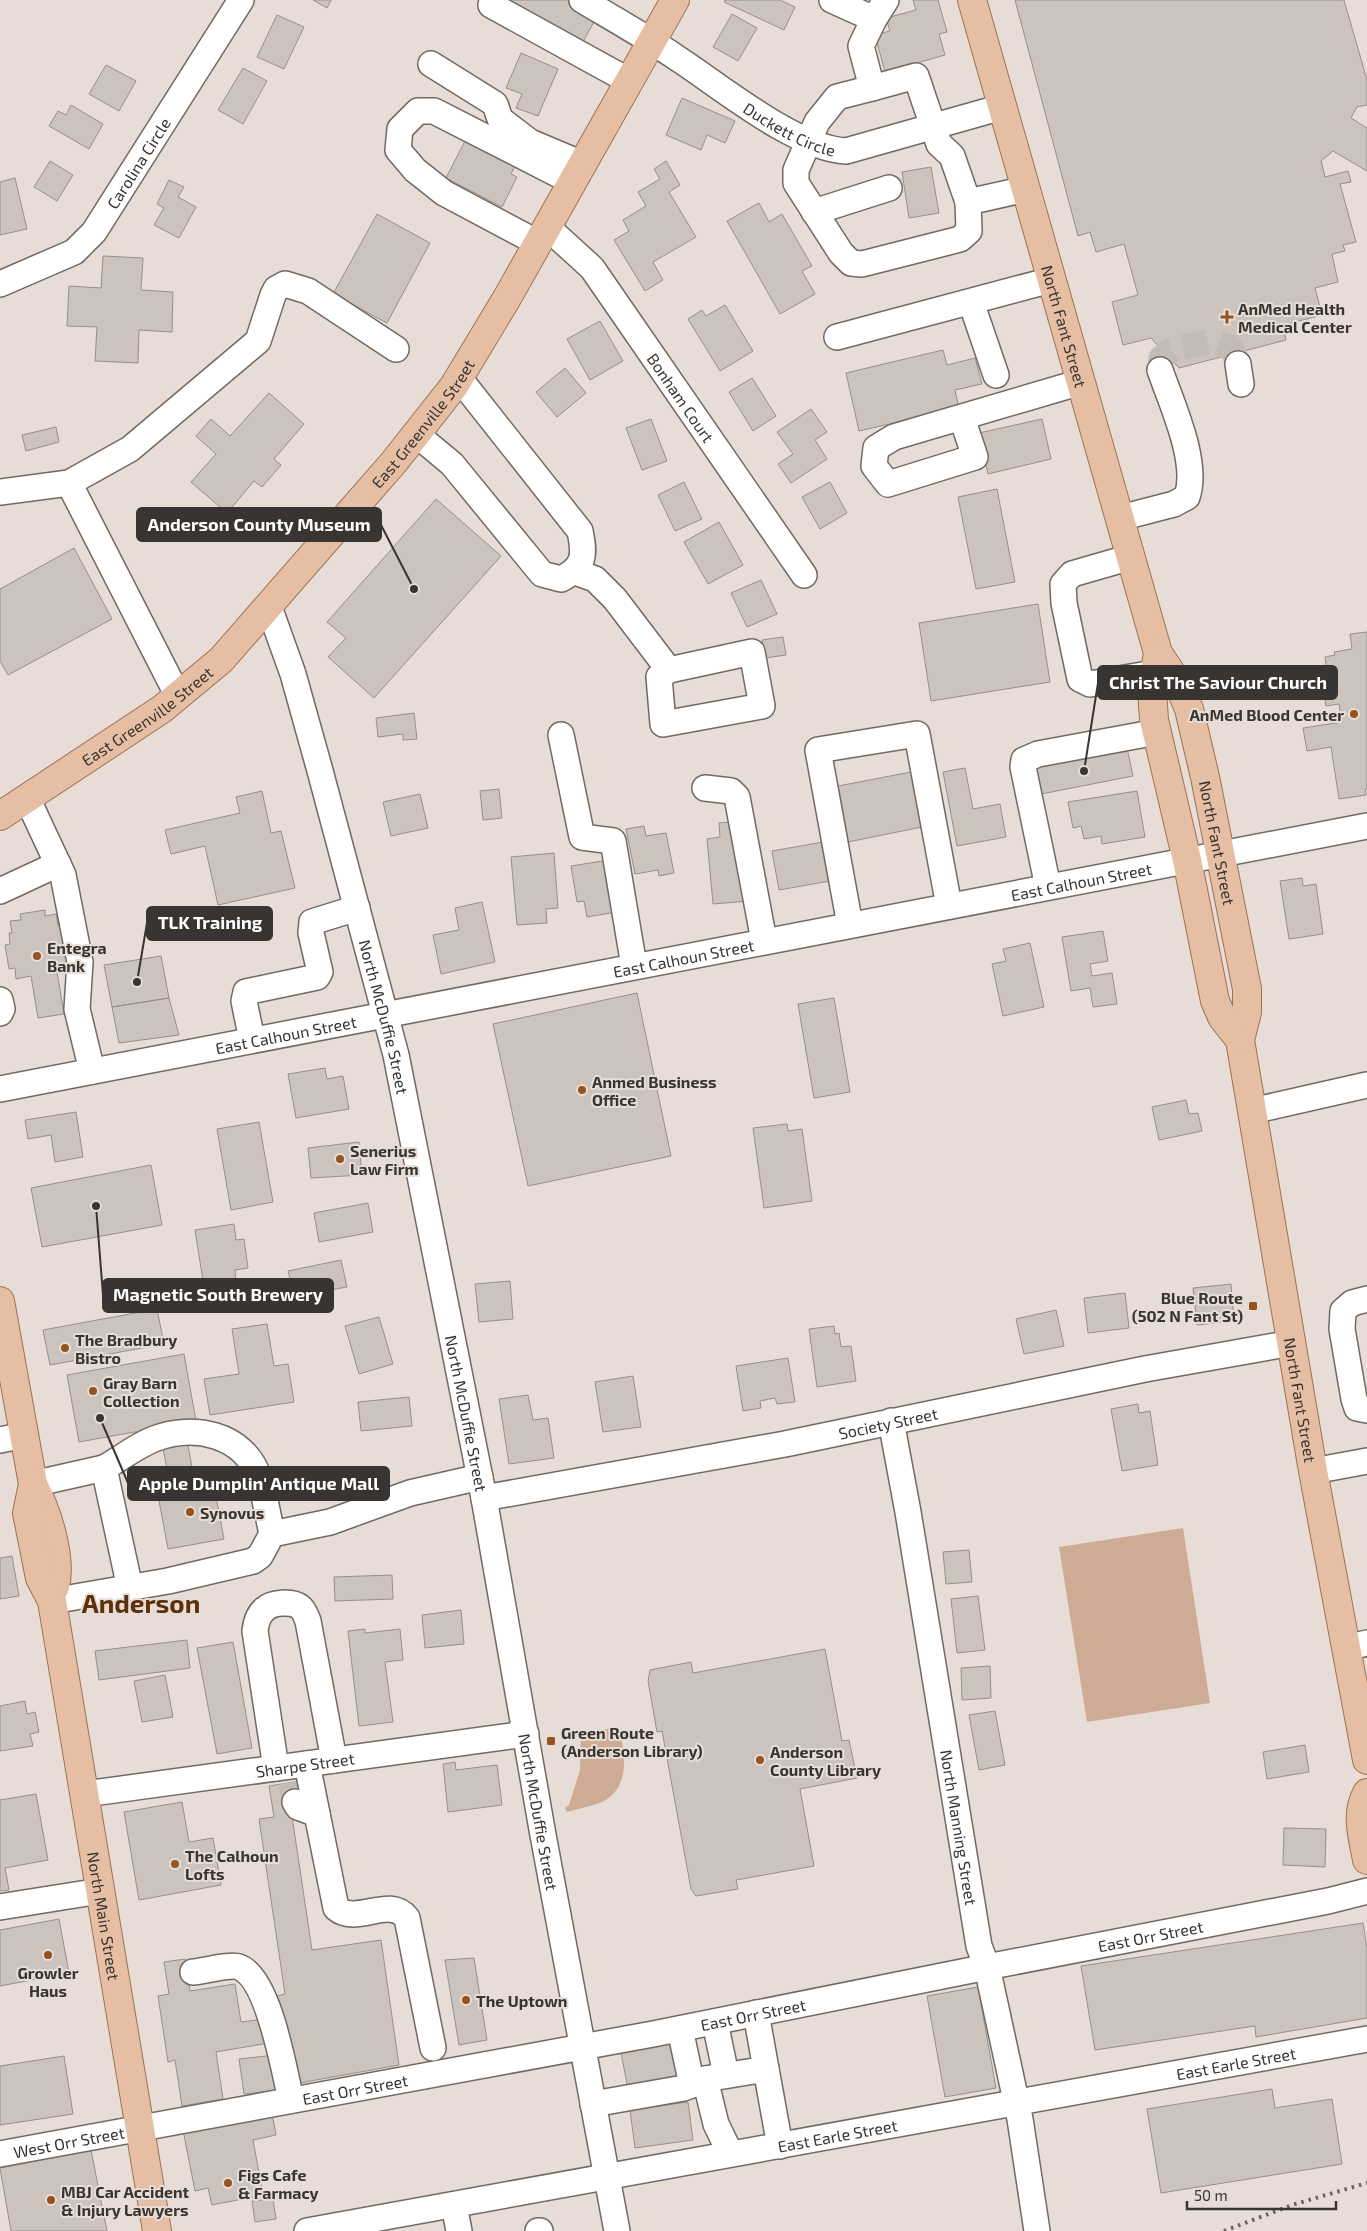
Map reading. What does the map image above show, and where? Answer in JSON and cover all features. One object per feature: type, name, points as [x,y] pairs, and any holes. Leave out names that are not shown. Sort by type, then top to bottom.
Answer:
[{"type":"main road","name":"East Greenville Street","points":[[0,816],[178,696],[221,660],[269,607],[416,434],[459,378],[578,173],[675,0]]},
{"type":"main road","name":"North Fant Street","points":[[972,0],[1131,557],[1156,663],[1152,690],[1158,732],[1188,860],[1215,1001],[1222,1017],[1240,1040]]},
{"type":"main road","name":"North Fant Street","points":[[1156,663],[1178,684],[1189,709],[1221,854],[1247,990],[1248,1012],[1240,1040],[1314,1471],[1357,1646],[1367,1760]]},
{"type":"main road","name":"North Main Street","points":[[0,1301],[12,1438],[46,1509],[58,1573],[52,1601],[157,2231]]},
{"type":"main road","points":[[1367,1793],[1362,1803],[1360,1821],[1367,1860]]},
{"type":"street","name":"Carolina Circle","points":[[0,284],[74,252],[94,232],[240,0]]},
{"type":"street","points":[[494,0],[491,5],[629,81]]},
{"type":"street","name":"Duckett Circle","points":[[582,0],[652,41],[781,128],[809,143],[834,150],[846,151],[1002,107]]},
{"type":"street","points":[[832,0],[880,10],[861,46],[872,88]]},
{"type":"street","points":[[431,64],[496,104],[500,119],[530,142],[578,173]]},
{"type":"street","points":[[916,76],[939,144],[952,156],[968,202],[969,231],[960,240],[862,264],[851,262],[841,253],[796,182],[796,170],[818,122],[837,97],[872,88],[916,76]]},
{"type":"street","name":"Bonham Court","points":[[578,173],[434,111],[418,111],[400,130],[398,150],[415,170],[444,193],[542,235],[592,268],[804,575]]},
{"type":"street","points":[[814,212],[889,188]]},
{"type":"street","points":[[968,202],[1026,189]]},
{"type":"street","points":[[837,337],[1051,280]]},
{"type":"street","points":[[0,492],[69,483],[130,449],[258,341],[273,295],[280,286],[285,284],[308,290],[396,349]]},
{"type":"street","points":[[971,302],[996,374]]},
{"type":"street","points":[[1120,518],[1174,504],[1187,497],[1191,486],[1185,445],[1160,370]]},
{"type":"street","points":[[416,434],[452,464],[542,574],[561,579],[574,572],[585,552],[580,531],[459,378]]},
{"type":"street","points":[[962,418],[1081,382]]},
{"type":"street","points":[[69,483],[178,696]]},
{"type":"street","points":[[1131,557],[1072,574],[1063,584],[1064,603],[1080,679],[1090,684],[1156,663]]},
{"type":"street","points":[[574,572],[595,579],[615,599],[669,670]]},
{"type":"street","name":"North McDuffie Street","points":[[269,607],[293,674],[396,1055],[482,1488],[582,2047],[617,2231]]},
{"type":"street","points":[[1048,887],[1023,768],[1024,760],[1038,754],[1158,732]]},
{"type":"street","points":[[562,734],[582,837],[613,841],[634,966]]},
{"type":"street","points":[[850,925],[818,750],[917,734],[949,906]]},
{"type":"street","points":[[705,788],[731,791],[737,798],[764,941]]},
{"type":"street","points":[[27,798],[63,875],[80,962],[77,1009],[92,1071]]},
{"type":"street","name":"East Calhoun Street","points":[[0,1089],[1367,826]]},
{"type":"street","points":[[0,890],[58,864]]},
{"type":"street","points":[[252,1040],[244,1001],[246,992],[317,977],[320,972],[311,933],[312,922],[357,908]]},
{"type":"street","points":[[0,1000],[2,1009],[0,1013]]},
{"type":"street","points":[[1252,1111],[1367,1085]]},
{"type":"street","points":[[1367,1299],[1352,1303],[1343,1311],[1342,1329],[1357,1358],[1357,1408],[1367,1410]]},
{"type":"street","name":"Society Street","points":[[272,1534],[330,1522],[410,1493],[482,1488],[785,1444],[1145,1369],[1292,1342]]},
{"type":"street","name":"North Manning Street","points":[[890,1421],[908,1512],[978,1936],[987,1967],[1016,2103],[1037,2231]]},
{"type":"street","points":[[33,1484],[104,1468],[153,1439],[183,1432],[213,1434],[236,1445],[259,1476],[272,1534],[260,1556],[253,1561],[168,1581],[52,1601]]},
{"type":"street","points":[[1314,1471],[1367,1461]]},
{"type":"street","points":[[104,1468],[130,1588]]},
{"type":"street","points":[[317,1814],[298,1807],[255,1631],[257,1620],[265,1608],[281,1603],[294,1604],[302,1608],[308,1620],[334,1760]]},
{"type":"street","name":"Sharpe Street","points":[[85,1794],[291,1777],[334,1760],[526,1734]]},
{"type":"street","points":[[291,1777],[317,1814],[336,1908],[341,1913],[350,1915],[395,1910],[404,1913],[407,1918],[433,2048]]},
{"type":"street","points":[[0,1907],[100,1891]]},
{"type":"street","name":"East Orr Street","points":[[139,2127],[680,2029],[987,1967],[1328,1902],[1367,1891]]},
{"type":"street","points":[[193,1972],[237,1966],[250,1973],[272,2018],[291,2100]]},
{"type":"street","points":[[756,2014],[780,2146]]},
{"type":"street","points":[[715,2022],[708,2080],[716,2124],[730,2153]]},
{"type":"street","points":[[680,2029],[708,2080]]},
{"type":"street","name":"East Earle Street","points":[[307,2231],[354,2227],[454,2204],[1367,2039]]},
{"type":"street","points":[[593,2104],[766,2069]]},
{"type":"street","name":"West Orr Street","points":[[0,2154],[139,2127]]},
{"type":"street","points":[[454,2204],[459,2231]]},
{"type":"shaded area","points":[[1183,1528],[1210,1703],[1087,1722],[1059,1547]]},
{"type":"shaded area","points":[[619,1727],[624,1761],[621,1782],[616,1791],[597,1804],[567,1812],[565,1808],[569,1805],[580,1770],[581,1733]]},
{"type":"building","points":[[313,0],[331,0],[327,8]]},
{"type":"building","points":[[512,0],[572,0],[598,14],[583,42],[510,4]]},
{"type":"building","points":[[725,0],[780,0],[795,7],[784,30],[724,2]]},
{"type":"building","points":[[913,0],[938,0],[947,32],[939,34],[945,55],[885,72],[875,35],[890,31],[886,18],[916,10]]},
{"type":"building","points":[[1015,0],[1344,0],[1367,80],[1367,105],[1357,107],[1351,118],[1367,128],[1367,171],[1333,151],[1321,161],[1325,177],[1348,171],[1351,182],[1340,184],[1356,242],[1343,245],[1345,251],[1332,254],[1338,282],[1315,288],[1322,315],[1283,325],[1286,340],[1179,368],[1151,338],[1123,345],[1112,302],[1138,295],[1124,244],[1096,252],[1090,232],[1078,236]]},
{"type":"building","points":[[732,14],[757,28],[738,61],[713,47]]},
{"type":"building","points":[[277,15],[304,27],[284,69],[257,57]]},
{"type":"building","points":[[521,53],[558,69],[538,116],[516,108],[522,94],[506,88]]},
{"type":"building","points":[[106,65],[136,81],[119,111],[89,94]]},
{"type":"building","points":[[243,68],[267,81],[243,124],[218,110]]},
{"type":"building","points":[[682,98],[735,121],[725,143],[707,135],[701,150],[666,135]]},
{"type":"building","points":[[71,105],[103,124],[89,149],[49,126],[58,111],[66,115]]},
{"type":"building","points":[[467,137],[517,162],[511,174],[517,177],[502,207],[446,178]]},
{"type":"building","points":[[50,161],[73,175],[57,201],[34,187]]},
{"type":"building","points":[[666,161],[680,185],[669,192],[696,237],[653,262],[663,280],[645,291],[614,240],[629,231],[623,220],[646,206],[638,192],[660,179],[654,169]]},
{"type":"building","points":[[931,167],[939,213],[909,218],[902,172]]},
{"type":"building","points":[[15,178],[27,229],[0,235],[0,182]]},
{"type":"building","points":[[169,180],[184,187],[178,197],[196,207],[179,238],[154,225],[164,208],[157,204]]},
{"type":"building","points":[[759,203],[769,222],[782,214],[812,266],[802,271],[815,294],[780,314],[727,221]]},
{"type":"building","points":[[377,214],[430,243],[387,323],[333,294]]},
{"type":"building","points":[[103,256],[143,258],[141,290],[173,292],[172,332],[139,330],[138,363],[95,361],[97,327],[67,326],[69,286],[101,288]]},
{"type":"building","points":[[725,305],[753,351],[720,371],[688,319],[702,310],[706,316]]},
{"type":"building","points":[[600,321],[623,361],[590,380],[567,339]]},
{"type":"building","points":[[943,350],[947,365],[975,358],[982,384],[955,390],[959,408],[859,431],[846,373]]},
{"type":"building","points":[[565,368],[586,393],[557,417],[536,392]]},
{"type":"building","points":[[752,378],[776,416],[753,431],[729,392]]},
{"type":"building","points":[[269,393],[304,424],[274,459],[281,465],[262,487],[254,481],[227,513],[191,482],[216,454],[196,436],[211,419],[230,436]]},
{"type":"building","points":[[811,409],[827,432],[815,440],[827,459],[791,483],[778,464],[793,454],[777,432]]},
{"type":"building","points":[[651,419],[667,461],[642,470],[626,428]]},
{"type":"building","points":[[1042,419],[1051,459],[988,474],[979,433]]},
{"type":"building","points":[[56,427],[59,442],[26,451],[22,435]]},
{"type":"building","points":[[684,482],[702,519],[675,531],[658,495]]},
{"type":"building","points":[[830,482],[847,513],[820,529],[802,497]]},
{"type":"building","points":[[997,489],[1015,582],[976,589],[958,497]]},
{"type":"building","points":[[436,499],[501,556],[374,698],[328,657],[346,638],[327,622]]},
{"type":"building","points":[[719,522],[743,565],[708,584],[684,542]]},
{"type":"building","points":[[74,548],[112,619],[8,675],[0,661],[0,589]]},
{"type":"building","points":[[761,580],[777,614],[747,627],[731,593]]},
{"type":"building","points":[[1038,604],[1050,682],[931,701],[919,623]]},
{"type":"building","name":"AnMed Blood Center","points":[[1367,632],[1366,795],[1339,799],[1331,747],[1307,751],[1303,728],[1342,722],[1339,704],[1326,706],[1322,682],[1328,681],[1325,657],[1335,655],[1334,652],[1352,649],[1350,634]]},
{"type":"building","points":[[783,637],[786,655],[765,658],[762,640]]},
{"type":"building","points":[[414,713],[417,739],[403,740],[403,734],[378,737],[376,718]]},
{"type":"building","points":[[1127,748],[1133,776],[1041,794],[1035,766]]},
{"type":"building","points":[[965,768],[973,809],[1000,804],[1006,837],[957,846],[943,772]]},
{"type":"building","points":[[911,772],[922,827],[848,842],[838,786]]},
{"type":"building","points":[[499,789],[502,818],[483,820],[480,791]]},
{"type":"building","points":[[262,791],[271,833],[281,831],[295,888],[218,905],[205,846],[171,854],[165,830],[240,813],[236,797]]},
{"type":"building","points":[[1137,791],[1145,837],[1102,844],[1101,836],[1084,839],[1081,826],[1073,828],[1068,802]]},
{"type":"building","points":[[420,794],[428,828],[391,836],[383,802]]},
{"type":"building","points":[[741,821],[749,901],[713,904],[707,839],[720,837],[719,823]]},
{"type":"building","points":[[644,826],[646,836],[666,833],[674,873],[659,876],[658,870],[635,874],[626,829]]},
{"type":"building","points":[[823,842],[830,881],[779,890],[772,851]]},
{"type":"building","points":[[554,853],[558,908],[546,909],[547,923],[517,925],[511,857]]},
{"type":"building","points":[[615,859],[623,911],[587,917],[584,901],[577,902],[571,866]]},
{"type":"building","points":[[1302,878],[1303,886],[1316,884],[1323,934],[1289,939],[1280,881]]},
{"type":"building","points":[[482,902],[495,962],[441,974],[433,935],[459,930],[455,908]]},
{"type":"building","name":"Entegra Bank","points":[[45,910],[45,916],[56,914],[58,925],[62,925],[70,970],[57,972],[64,1014],[38,1018],[31,976],[16,979],[15,968],[9,969],[5,945],[10,944],[9,933],[12,933],[10,921],[21,920],[20,914]]},
{"type":"building","points":[[1103,931],[1108,961],[1090,964],[1092,976],[1112,973],[1117,1004],[1093,1007],[1090,988],[1071,991],[1062,937]]},
{"type":"building","points":[[1030,943],[1044,1007],[1003,1016],[992,964],[1006,961],[1003,949]]},
{"type":"building","points":[[161,956],[169,998],[112,1007],[104,965]]},
{"type":"building","name":"Anmed Business Office","points":[[637,993],[671,1156],[528,1186],[493,1024]]},
{"type":"building","points":[[169,998],[179,1035],[119,1043],[112,1007]]},
{"type":"building","points":[[834,998],[850,1092],[814,1098],[798,1004]]},
{"type":"building","points":[[325,1068],[327,1079],[343,1076],[349,1109],[296,1118],[288,1074]]},
{"type":"building","points":[[1186,1100],[1189,1114],[1198,1113],[1202,1131],[1159,1140],[1152,1107]]},
{"type":"building","points":[[76,1112],[83,1157],[55,1162],[51,1135],[28,1139],[25,1120]]},
{"type":"building","points":[[259,1122],[273,1202],[231,1210],[217,1129]]},
{"type":"building","points":[[787,1124],[788,1131],[802,1129],[812,1201],[764,1208],[753,1128]]},
{"type":"building","points":[[359,1142],[362,1175],[311,1178],[308,1148]]},
{"type":"building","points":[[151,1165],[162,1225],[42,1247],[31,1188]]},
{"type":"building","points":[[368,1203],[373,1232],[319,1242],[314,1213]]},
{"type":"building","points":[[234,1224],[236,1240],[244,1239],[248,1268],[235,1270],[236,1282],[204,1287],[195,1230]]},
{"type":"building","points":[[341,1260],[347,1287],[314,1293],[312,1283],[292,1287],[288,1271]]},
{"type":"building","points":[[510,1281],[513,1319],[479,1322],[475,1284]]},
{"type":"building","points":[[1231,1284],[1234,1321],[1197,1325],[1193,1288]]},
{"type":"building","points":[[1125,1293],[1129,1328],[1088,1333],[1084,1298]]},
{"type":"building","points":[[157,1309],[164,1344],[50,1365],[43,1330]]},
{"type":"building","points":[[1056,1310],[1064,1346],[1024,1354],[1016,1319]]},
{"type":"building","points":[[379,1317],[393,1364],[359,1374],[345,1326]]},
{"type":"building","points":[[267,1324],[274,1366],[288,1364],[294,1402],[210,1415],[204,1379],[239,1374],[232,1329]]},
{"type":"building","points":[[834,1326],[835,1334],[839,1333],[841,1347],[851,1346],[856,1381],[817,1387],[809,1329]]},
{"type":"building","points":[[184,1354],[196,1421],[79,1442],[67,1375]]},
{"type":"building","points":[[788,1358],[795,1402],[777,1404],[775,1398],[760,1401],[761,1408],[743,1411],[736,1366]]},
{"type":"building","points":[[633,1376],[641,1427],[603,1432],[595,1382]]},
{"type":"building","points":[[528,1395],[533,1420],[548,1418],[554,1458],[509,1464],[499,1399]]},
{"type":"building","points":[[409,1397],[412,1426],[361,1431],[358,1402]]},
{"type":"building","points":[[1138,1404],[1139,1413],[1150,1411],[1158,1465],[1122,1471],[1111,1409]]},
{"type":"building","name":"Synovus","points":[[187,1439],[194,1479],[212,1475],[224,1539],[168,1549],[156,1485],[170,1483],[162,1444]]},
{"type":"building","points":[[969,1550],[972,1582],[946,1584],[943,1552]]},
{"type":"building","points":[[12,1556],[19,1596],[0,1599],[0,1558]]},
{"type":"building","points":[[392,1575],[393,1599],[335,1601],[334,1577]]},
{"type":"building","points":[[978,1596],[985,1650],[957,1653],[951,1599]]},
{"type":"building","points":[[461,1610],[464,1644],[425,1648],[422,1615]]},
{"type":"building","points":[[365,1629],[365,1633],[400,1629],[403,1660],[385,1662],[393,1722],[359,1726],[348,1631]]},
{"type":"building","points":[[187,1640],[190,1668],[99,1680],[95,1651]]},
{"type":"building","points":[[233,1642],[252,1748],[217,1754],[197,1648]]},
{"type":"building","name":"Anderson County Library","points":[[825,1649],[842,1741],[849,1740],[857,1778],[800,1789],[814,1866],[736,1880],[738,1889],[696,1896],[691,1889],[662,1731],[657,1732],[648,1681],[650,1670],[691,1662],[693,1673]]},
{"type":"building","points":[[990,1666],[991,1698],[962,1700],[961,1668]]},
{"type":"building","points":[[165,1675],[173,1717],[142,1722],[134,1681]]},
{"type":"building","points":[[25,1701],[27,1714],[35,1712],[39,1732],[30,1734],[33,1746],[0,1751],[0,1706]]},
{"type":"building","points":[[995,1711],[1005,1765],[979,1770],[969,1715]]},
{"type":"building","points":[[1305,1745],[1309,1772],[1267,1779],[1263,1752]]},
{"type":"building","points":[[455,1762],[456,1770],[497,1765],[502,1805],[448,1812],[443,1764]]},
{"type":"building","points":[[307,1780],[310,1800],[290,1803],[312,1950],[381,1940],[399,2065],[294,2084],[277,1996],[285,1994],[259,1819],[274,1817],[269,1786]]},
{"type":"building","points":[[36,1794],[48,1860],[5,1868],[9,1890],[0,1891],[0,1800]]},
{"type":"building","name":"The Calhoun Lofts","points":[[182,1802],[189,1842],[213,1838],[221,1885],[139,1900],[124,1812]]},
{"type":"building","points":[[1284,1828],[1326,1829],[1325,1867],[1283,1865]]},
{"type":"building","points":[[59,1919],[69,1973],[0,1986],[0,1930]]},
{"type":"building","points":[[1363,1923],[1367,1948],[1367,2018],[1256,2037],[1255,2026],[1095,2050],[1081,1966]]},
{"type":"building","name":"The Uptown","points":[[474,1958],[487,2040],[459,2045],[445,1960]]},
{"type":"building","points":[[185,1959],[190,1991],[235,1984],[241,2022],[265,2019],[269,2043],[216,2052],[223,2099],[182,2106],[175,2060],[168,2062],[158,1996],[169,1994],[164,1962]]},
{"type":"building","points":[[978,1987],[996,2088],[945,2097],[927,1996]]},
{"type":"building","points":[[675,2042],[683,2078],[628,2089],[621,2053]]},
{"type":"building","points":[[275,2055],[279,2090],[244,2094],[239,2059]]},
{"type":"building","points":[[64,2056],[73,2114],[0,2125],[0,2066]]},
{"type":"building","points":[[1272,2089],[1275,2108],[1332,2099],[1342,2164],[1161,2193],[1147,2109]]},
{"type":"building","points":[[688,2102],[693,2140],[635,2148],[630,2110]]},
{"type":"building","points":[[272,2113],[276,2135],[253,2140],[263,2195],[212,2205],[208,2188],[195,2191],[183,2130]]},
{"type":"building","points":[[91,2150],[107,2231],[11,2231],[0,2168]]},
{"type":"building","points":[[273,2199],[276,2219],[255,2222],[252,2201]]},
{"type":"tunnel","points":[[1160,370],[1161,358],[1171,350],[1211,341],[1232,348],[1238,364]]},
{"type":"tunnel","points":[[291,1782],[295,1802]]},
{"type":"railway","points":[[1224,2231],[1292,2205],[1367,2183]]},
{"type":"place","name":"AnMed Health Medical Center","points":[[1227,317]]},
{"type":"place","name":"Anderson County Museum","points":[[414,589]]},
{"type":"place","name":"AnMed Blood Center","points":[[1354,714]]},
{"type":"place","name":"Christ The Saviour Church","points":[[1084,771]]},
{"type":"place","name":"Entegra Bank","points":[[37,956]]},
{"type":"place","name":"TLK Training","points":[[137,982]]},
{"type":"place","name":"Anmed Business Office","points":[[582,1090]]},
{"type":"place","name":"Senerius Law Firm","points":[[340,1159]]},
{"type":"place","name":"Magnetic South Brewery","points":[[96,1206]]},
{"type":"place","name":"Blue Route (502 N Fant St)","points":[[1253,1306]]},
{"type":"place","name":"The Bradbury Bistro","points":[[65,1348]]},
{"type":"place","name":"Gray Barn Collection","points":[[93,1391]]},
{"type":"place","name":"Apple Dumplin' Antique Mall","points":[[100,1418]]},
{"type":"place","name":"Synovus","points":[[190,1512]]},
{"type":"place","name":"Green Route (Anderson Library)","points":[[551,1741]]},
{"type":"place","name":"Anderson County Library","points":[[760,1760]]},
{"type":"place","name":"The Calhoun Lofts","points":[[175,1864]]},
{"type":"place","name":"Growler Haus","points":[[48,1955]]},
{"type":"place","name":"The Uptown","points":[[466,2000]]},
{"type":"place","name":"Figs Cafe & Farmacy","points":[[228,2183]]},
{"type":"place","name":"MBJ Car Accident & Injury Lawyers","points":[[51,2200]]},
{"type":"district","name":"Anderson","points":[[141,1602]]}]
